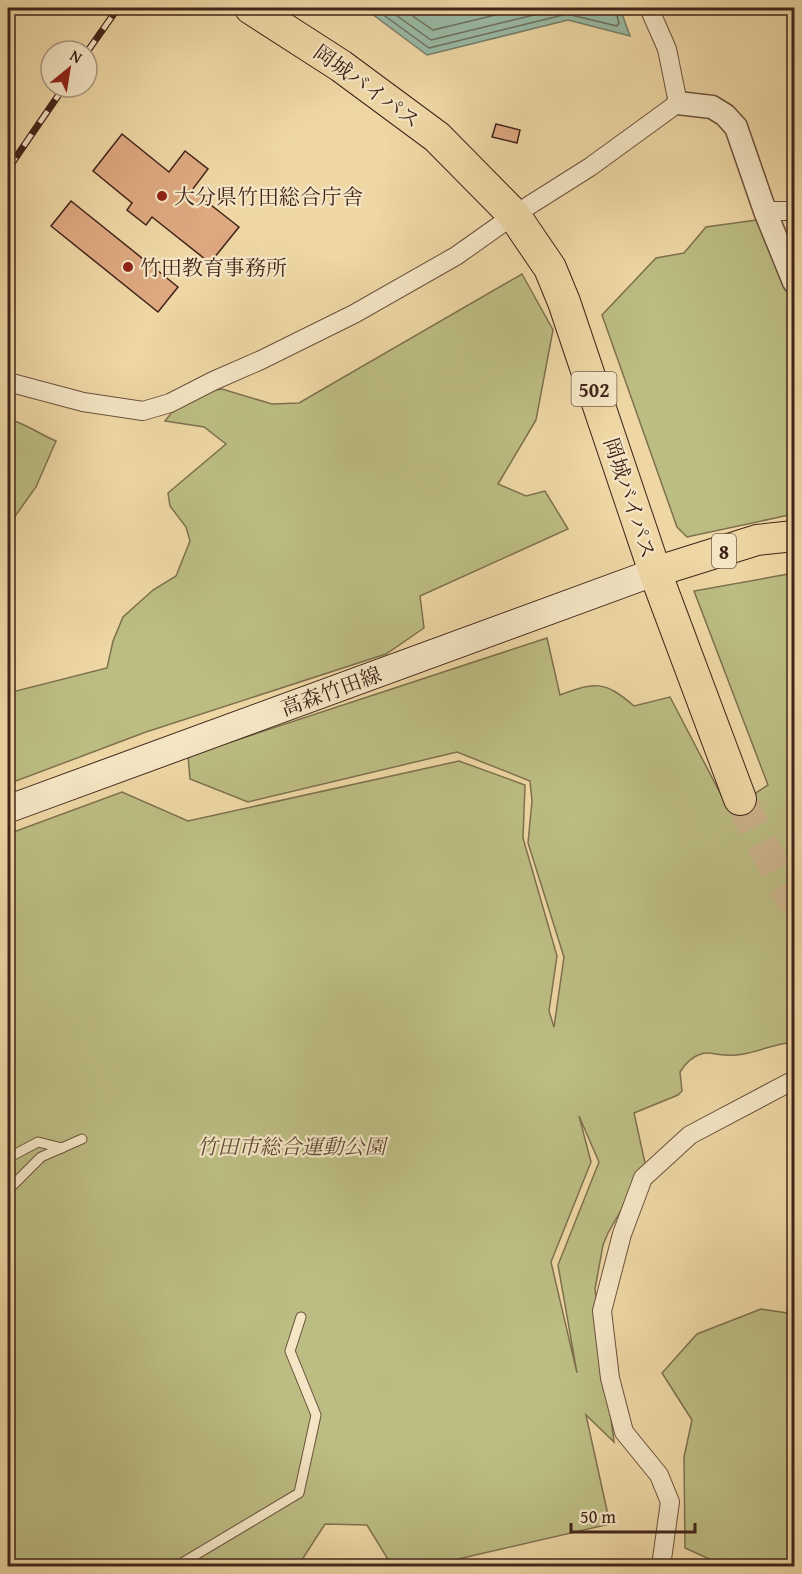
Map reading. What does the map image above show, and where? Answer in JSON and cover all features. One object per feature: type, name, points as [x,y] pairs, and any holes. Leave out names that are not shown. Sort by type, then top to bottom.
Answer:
[{"type":"highway","name":"岡城バイパス","points":[[252,8],[341,66],[437,137],[514,215],[550,268],[564,302],[655,572],[740,799]]},
{"type":"main road","name":"8","points":[[655,572],[757,540],[795,536]]},
{"type":"main road","name":"高森竹田線","points":[[8,809],[655,572]]},
{"type":"street","points":[[649,8],[667,50],[678,103]]},
{"type":"street","points":[[8,382],[83,402],[143,411],[171,403],[354,314],[456,256],[514,215],[590,167],[678,103],[712,107],[725,114],[736,127],[765,211],[795,282]]},
{"type":"street","points":[[765,211],[795,211]]},
{"type":"street","points":[[660,1566],[670,1502],[659,1475],[624,1432],[610,1378],[604,1333],[602,1311],[622,1234],[643,1178],[690,1135],[795,1080]]},
{"type":"lane","points":[[8,1191],[41,1157],[82,1139]]},
{"type":"lane","points":[[8,1158],[38,1142],[62,1148]]},
{"type":"lane","points":[[177,1566],[299,1493],[316,1414],[290,1351],[301,1317]]},
{"type":"lane","points":[[8,1565],[12,1566]]},
{"type":"green space","points":[[756,220],[794,303],[794,514],[687,537],[677,527],[602,315],[656,258],[684,253],[706,227]]},
{"type":"green space","points":[[522,274],[553,330],[536,420],[498,484],[526,496],[545,491],[568,529],[420,596],[424,628],[386,654],[146,732],[8,784],[8,693],[107,668],[113,641],[123,617],[153,590],[176,576],[190,541],[186,527],[170,506],[168,493],[226,444],[204,427],[165,421],[173,411],[210,391],[222,389],[272,404],[299,403]]},
{"type":"green space","points":[[8,419],[56,441],[36,487],[13,519],[14,545],[8,554]]},
{"type":"green space","name":"竹田市総合運動公園","points":[[794,573],[794,965],[788,970],[794,980],[794,1042],[743,1054],[704,1053],[697,1055],[680,1072],[682,1091],[678,1095],[634,1113],[645,1163],[638,1181],[603,1245],[595,1289],[614,1442],[586,1415],[610,1524],[428,1566],[392,1566],[367,1525],[325,1524],[298,1566],[8,1566],[8,834],[122,792],[188,821],[459,761],[525,785],[523,838],[557,956],[549,1011],[554,1027],[564,957],[528,843],[532,801],[530,781],[457,752],[248,802],[190,779],[188,756],[547,638],[560,695],[582,688],[599,686],[615,691],[634,706],[670,697],[729,810],[768,785],[694,591]],"holes":[[[579,1116],[599,1162],[558,1265],[577,1373],[551,1262],[591,1162]]]},
{"type":"green space","points":[[761,1309],[794,1314],[794,1566],[725,1566],[685,1548],[684,1457],[692,1420],[662,1373],[697,1334]]},
{"type":"water","points":[[364,8],[620,8],[630,36],[568,20],[427,55]]},
{"type":"building","points":[[496,124],[520,130],[517,143],[492,137]]},
{"type":"building","name":"大分県竹田総合庁舎","points":[[122,134],[169,172],[185,151],[208,169],[192,190],[239,227],[210,263],[152,217],[146,225],[127,210],[132,203],[93,171]]},
{"type":"building","name":"竹田教育事務所","points":[[71,201],[178,287],[158,312],[51,226]]},
{"type":"tunnel","points":[[740,799],[794,906]]},
{"type":"railway","points":[[96,39],[118,8]]},
{"type":"railway","points":[[8,169],[56,99]]},
{"type":"place","name":"大分県竹田総合庁舎","points":[[162,196]]},
{"type":"place","name":"竹田教育事務所","points":[[128,267]]}]
